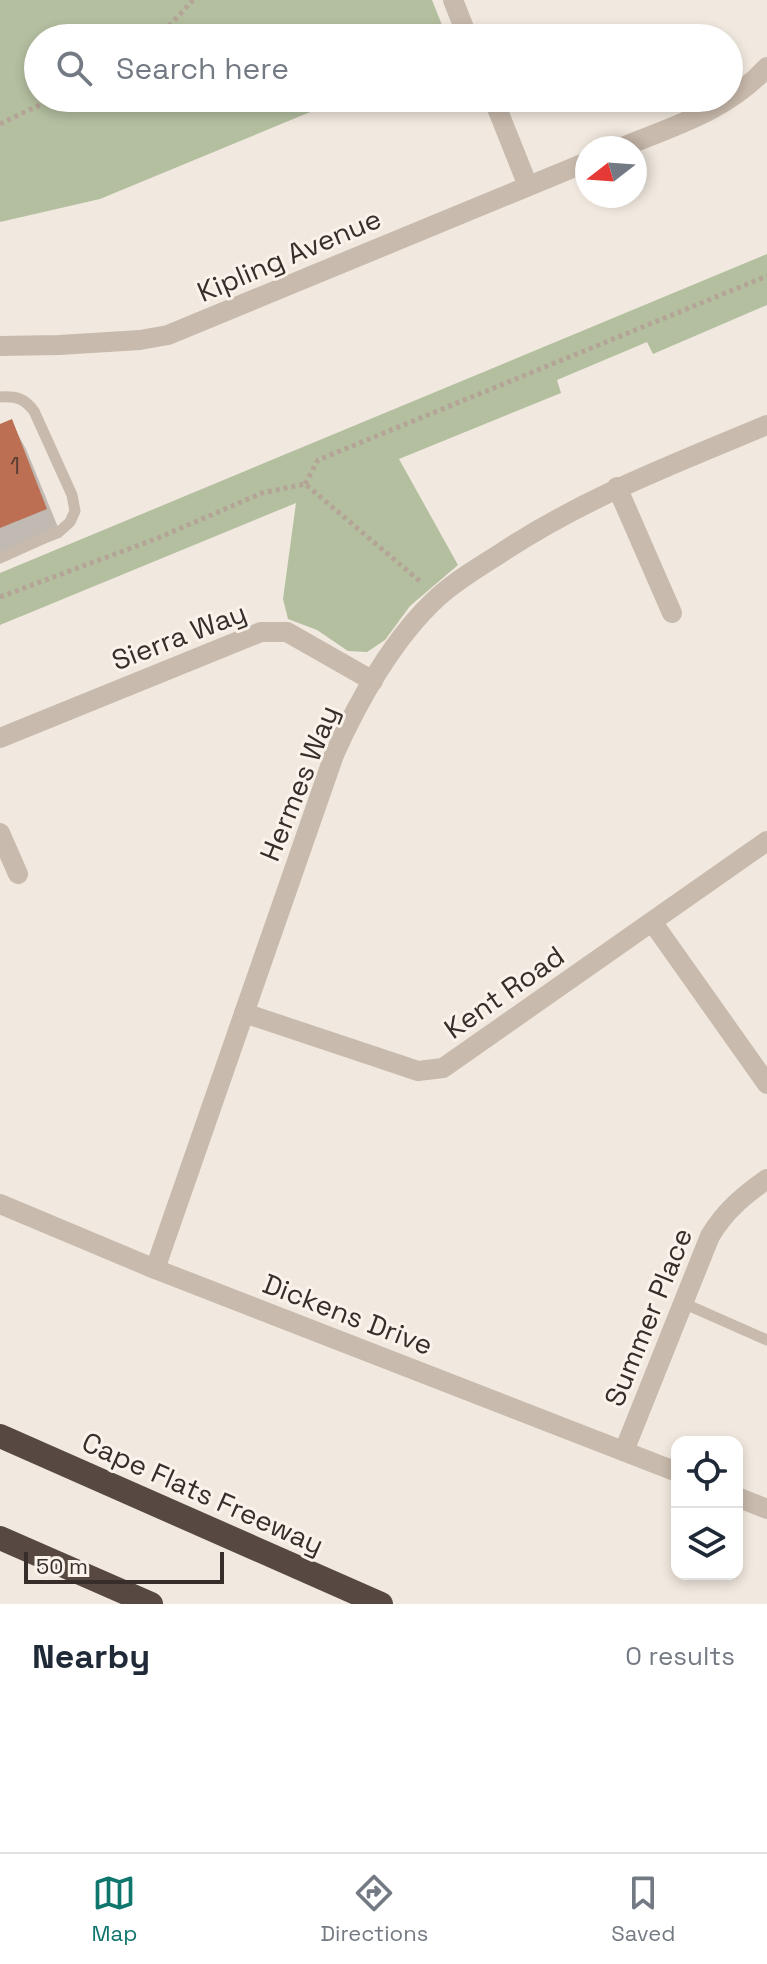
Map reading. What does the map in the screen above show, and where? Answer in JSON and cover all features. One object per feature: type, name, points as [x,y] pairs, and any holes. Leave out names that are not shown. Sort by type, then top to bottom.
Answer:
[{"type":"highway","name":"Cape Flats Freeway","points":[[0,1436],[381,1604]]},
{"type":"highway","points":[[0,1538],[151,1604]]},
{"type":"street","points":[[453,0],[462,24]]},
{"type":"street","points":[[743,91],[767,67]]},
{"type":"street","points":[[499,112],[528,186]]},
{"type":"street","points":[[647,136],[703,112]]},
{"type":"street","name":"Kipling Avenue","points":[[0,346],[140,340],[168,335],[575,167]]},
{"type":"street","name":"Hermes Way","points":[[155,1269],[334,755],[373,681],[414,623],[438,597],[534,531],[617,487],[767,425]]},
{"type":"street","points":[[617,487],[672,613]]},
{"type":"street","name":"Sierra Way","points":[[0,738],[261,632],[287,632],[373,681]]},
{"type":"street","points":[[0,833],[18,874]]},
{"type":"street","name":"Kent Road","points":[[244,1013],[418,1071],[443,1068],[767,841]]},
{"type":"street","points":[[653,923],[767,1084]]},
{"type":"street","name":"Summer Place","points":[[624,1451],[710,1236],[736,1201],[767,1179]]},
{"type":"street","name":"Dickens Drive","points":[[0,1204],[155,1269],[671,1470]]},
{"type":"street","points":[[743,1499],[767,1509]]},
{"type":"lane","points":[[0,394],[19,397],[34,411],[72,495],[75,511],[70,522],[60,531],[0,558]]},
{"type":"lane","points":[[683,1303],[767,1340]]},
{"type":"path","points":[[171,24],[193,0]]},
{"type":"path","points":[[0,124],[25,112]]},
{"type":"path","points":[[0,597],[158,538],[262,493],[305,484],[318,460],[767,276]]},
{"type":"path","points":[[305,484],[438,597]]},
{"type":"green space","points":[[0,0],[432,0],[442,24],[24,24],[24,112],[310,112],[100,199],[0,222]]},
{"type":"green space","points":[[767,254],[767,305],[653,354],[647,342],[557,380],[561,393],[399,459],[458,565],[410,606],[385,640],[367,652],[348,651],[317,630],[288,619],[283,599],[296,503],[0,625],[0,573]]},
{"type":"building","points":[[12,419],[47,509],[0,528],[0,424]]}]
